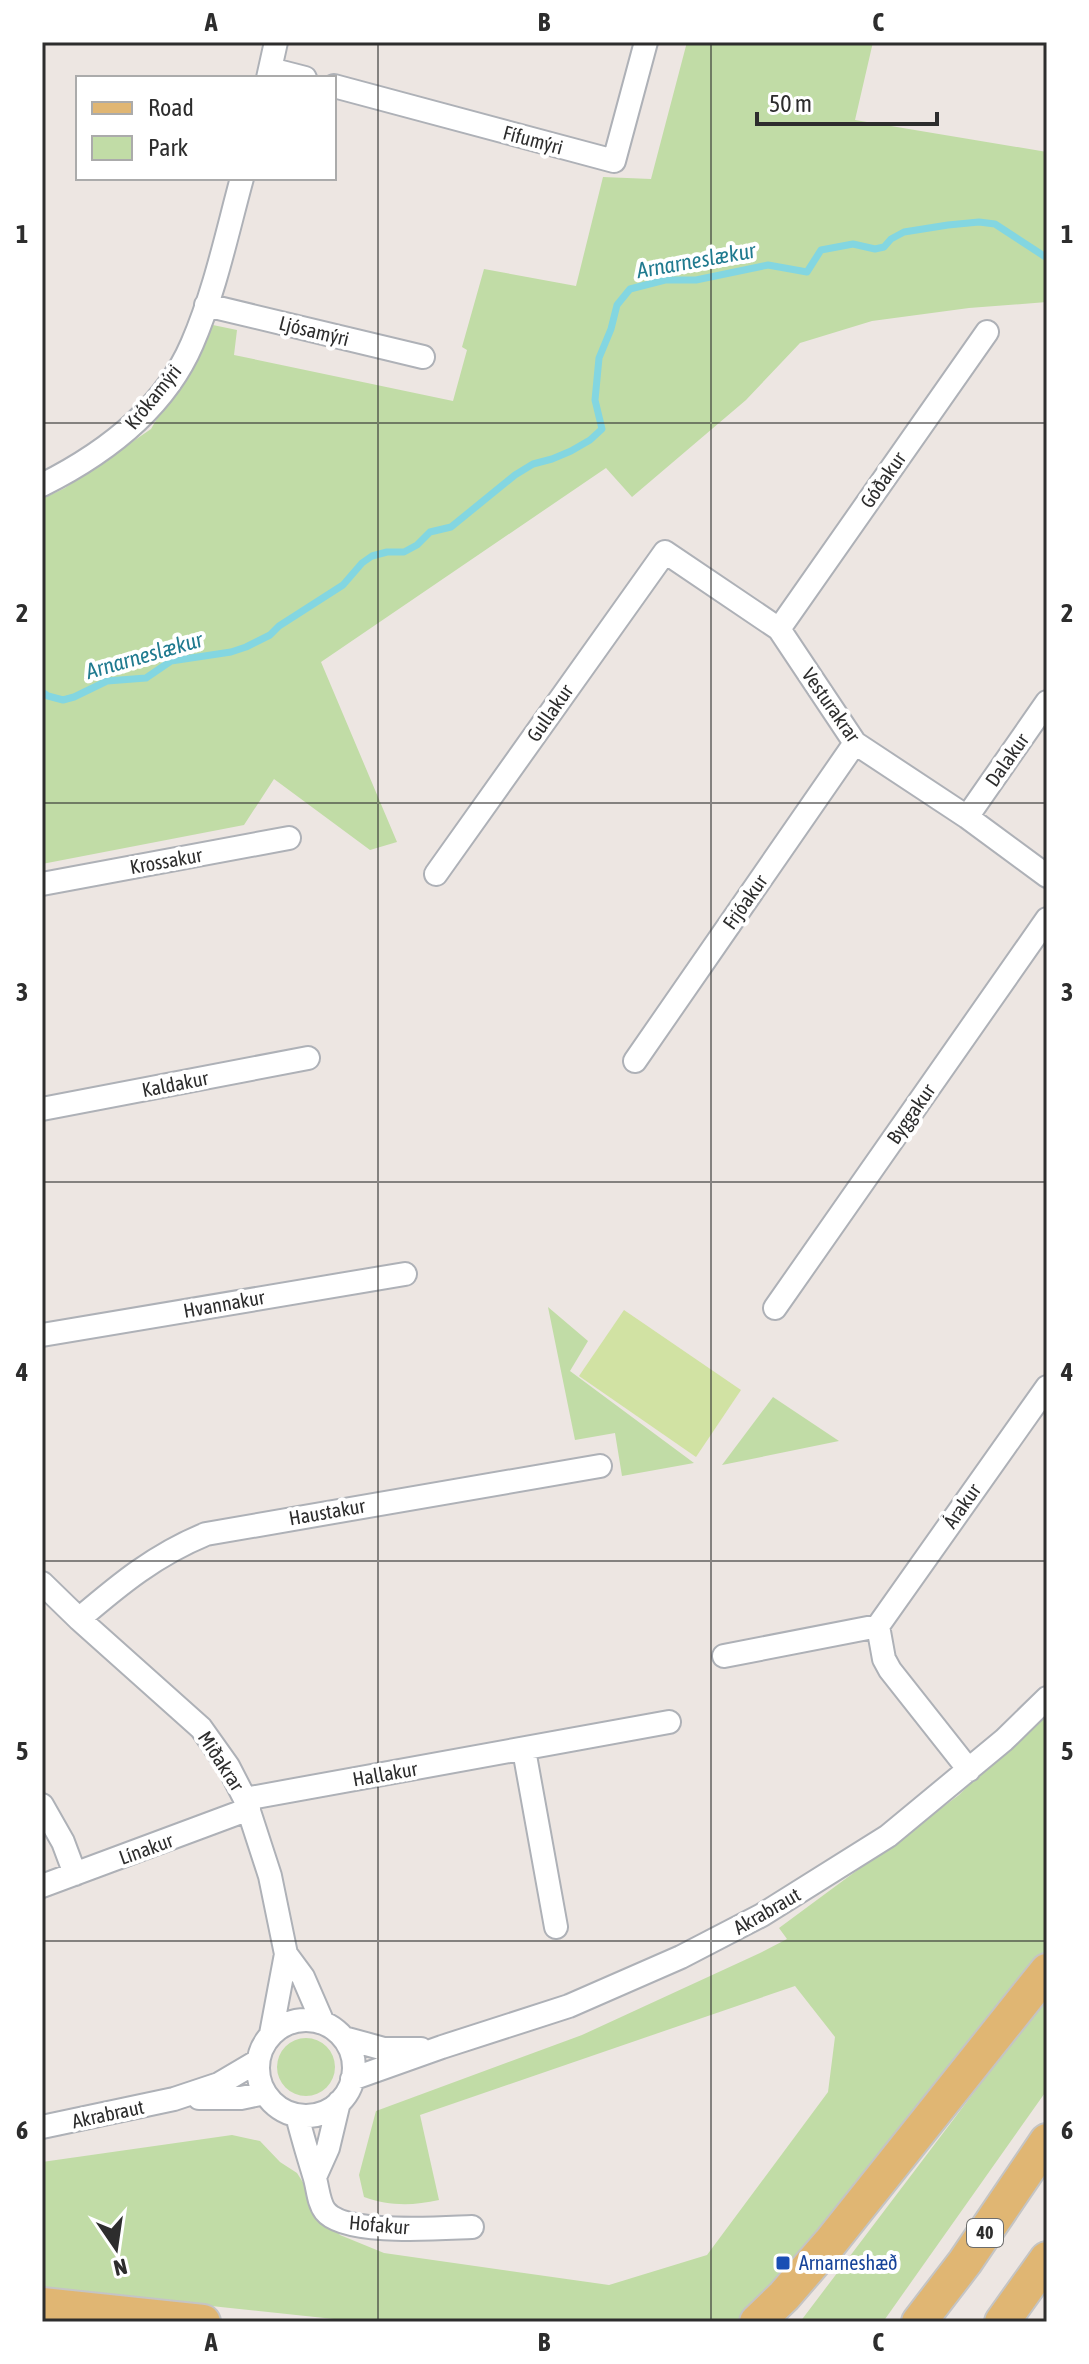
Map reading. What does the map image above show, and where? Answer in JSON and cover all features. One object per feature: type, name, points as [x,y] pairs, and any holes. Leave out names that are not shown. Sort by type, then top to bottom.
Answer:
[{"type":"main road","points":[[757,2322],[776,2309],[1047,1971]]},
{"type":"main road","name":"40","points":[[919,2322],[973,2251],[1047,2141]]},
{"type":"main road","points":[[1002,2322],[1047,2259]]},
{"type":"main road","points":[[42,2305],[203,2322]]},
{"type":"street","points":[[269,74],[276,42]]},
{"type":"street","name":"Fífumýri","points":[[336,87],[614,161],[646,42]]},
{"type":"street","name":"Krókamýri","points":[[42,485],[83,463],[127,431],[178,370],[192,346],[206,305],[241,180]]},
{"type":"street","name":"Ljósamýri","points":[[206,305],[423,357]]},
{"type":"street","name":"Góðakur","points":[[779,629],[987,332]]},
{"type":"street","name":"Vesturakrar","points":[[665,552],[779,629],[855,743],[967,817],[1047,876]]},
{"type":"street","name":"Gullakur","points":[[436,874],[665,552]]},
{"type":"street","name":"Dalakur","points":[[967,817],[1047,702]]},
{"type":"street","name":"Frjóakur","points":[[635,1061],[855,743]]},
{"type":"street","name":"Krossakur","points":[[42,884],[289,838]]},
{"type":"street","name":"Byggakur","points":[[775,1308],[1047,919]]},
{"type":"street","name":"Kaldakur","points":[[42,1109],[308,1058]]},
{"type":"street","name":"Hvannakur","points":[[42,1335],[405,1274]]},
{"type":"street","name":"Árakur","points":[[878,1626],[1047,1387]]},
{"type":"street","name":"Haustakur","points":[[79,1619],[137,1570],[181,1544],[206,1534],[600,1466]]},
{"type":"street","name":"Miðakrar","points":[[42,1583],[201,1728],[228,1766],[247,1804],[270,1876],[286,1954],[271,2034]]},
{"type":"street","points":[[724,1656],[878,1626],[884,1659],[890,1670],[969,1770]]},
{"type":"street","name":"Akrabraut","points":[[352,2079],[569,2006],[681,1957],[762,1915],[888,1836],[1004,1740],[1047,1698]]},
{"type":"street","name":"Hallakur","points":[[247,1804],[669,1722]]},
{"type":"street","points":[[524,1750],[556,1927]]},
{"type":"street","name":"Línakur","points":[[42,1886],[247,1804]]},
{"type":"street","points":[[42,1805],[63,1842],[75,1874]]},
{"type":"street","name":"Miðakrar","points":[[286,1954],[303,1977],[323,2023]]},
{"type":"street","points":[[295,2020],[323,2023],[344,2038],[351,2051],[354,2065],[347,2092],[327,2111],[297,2115],[285,2111],[273,2103],[258,2078],[262,2047],[271,2034],[295,2020]]},
{"type":"street","name":"Akrabraut","points":[[344,2038],[384,2049],[442,2047]]},
{"type":"street","name":"Akrabraut","points":[[42,2127],[174,2099],[219,2084],[258,2061]]},
{"type":"street","name":"Akrabraut","points":[[174,2099],[241,2098],[265,2093]]},
{"type":"street","points":[[315,2177],[328,2148],[339,2102]]},
{"type":"street","name":"Hofakur","points":[[297,2115],[325,2211],[340,2222],[366,2227],[472,2227]]},
{"type":"green space","points":[[687,42],[873,42],[855,120],[1047,152],[1047,302],[969,308],[872,321],[800,343],[746,400],[632,497],[606,468],[321,662],[397,842],[370,850],[274,779],[244,825],[42,864],[42,499],[65,488],[151,429],[208,324],[237,330],[234,355],[453,401],[467,350],[462,347],[484,269],[576,286],[603,177],[651,179]]},
{"type":"green space","points":[[548,1307],[588,1341],[570,1371],[694,1463],[622,1476],[615,1433],[575,1440]]},
{"type":"green space","points":[[624,1310],[741,1390],[696,1457],[579,1376]]},
{"type":"green space","points":[[773,1397],[839,1441],[722,1465]]},
{"type":"green space","points":[[1047,1705],[1047,1949],[993,2023],[742,2322],[362,2322],[42,2288],[42,2162],[232,2135],[260,2141],[280,2162],[297,2173],[340,2235],[384,2253],[609,2285],[707,2255],[828,2092],[835,2037],[795,1986],[420,2115],[439,2200],[401,2204],[364,2197],[359,2175],[376,2111],[582,2035],[787,1939],[779,1928],[959,1795]]},
{"type":"green space","points":[[1047,1996],[1047,2090],[883,2322],[800,2322]]},
{"type":"green space","points":[[306,2038],[326,2047],[335,2067],[326,2087],[306,2096],[286,2087],[277,2067],[286,2047]]},
{"type":"waterway","name":"Arnarneslækur","points":[[42,692],[63,700],[107,681],[146,678],[171,661],[246,647],[270,635],[343,585],[372,556],[404,552],[430,532],[451,527],[515,475],[590,440],[602,429],[595,400],[599,358],[617,305],[630,289],[665,280],[696,280],[768,265],[807,272],[821,250],[853,244],[875,249],[884,247],[904,232],[979,222],[995,224],[1047,258]]},
{"type":"place","name":"Arnarneshæð","points":[[783,2263]]}]
